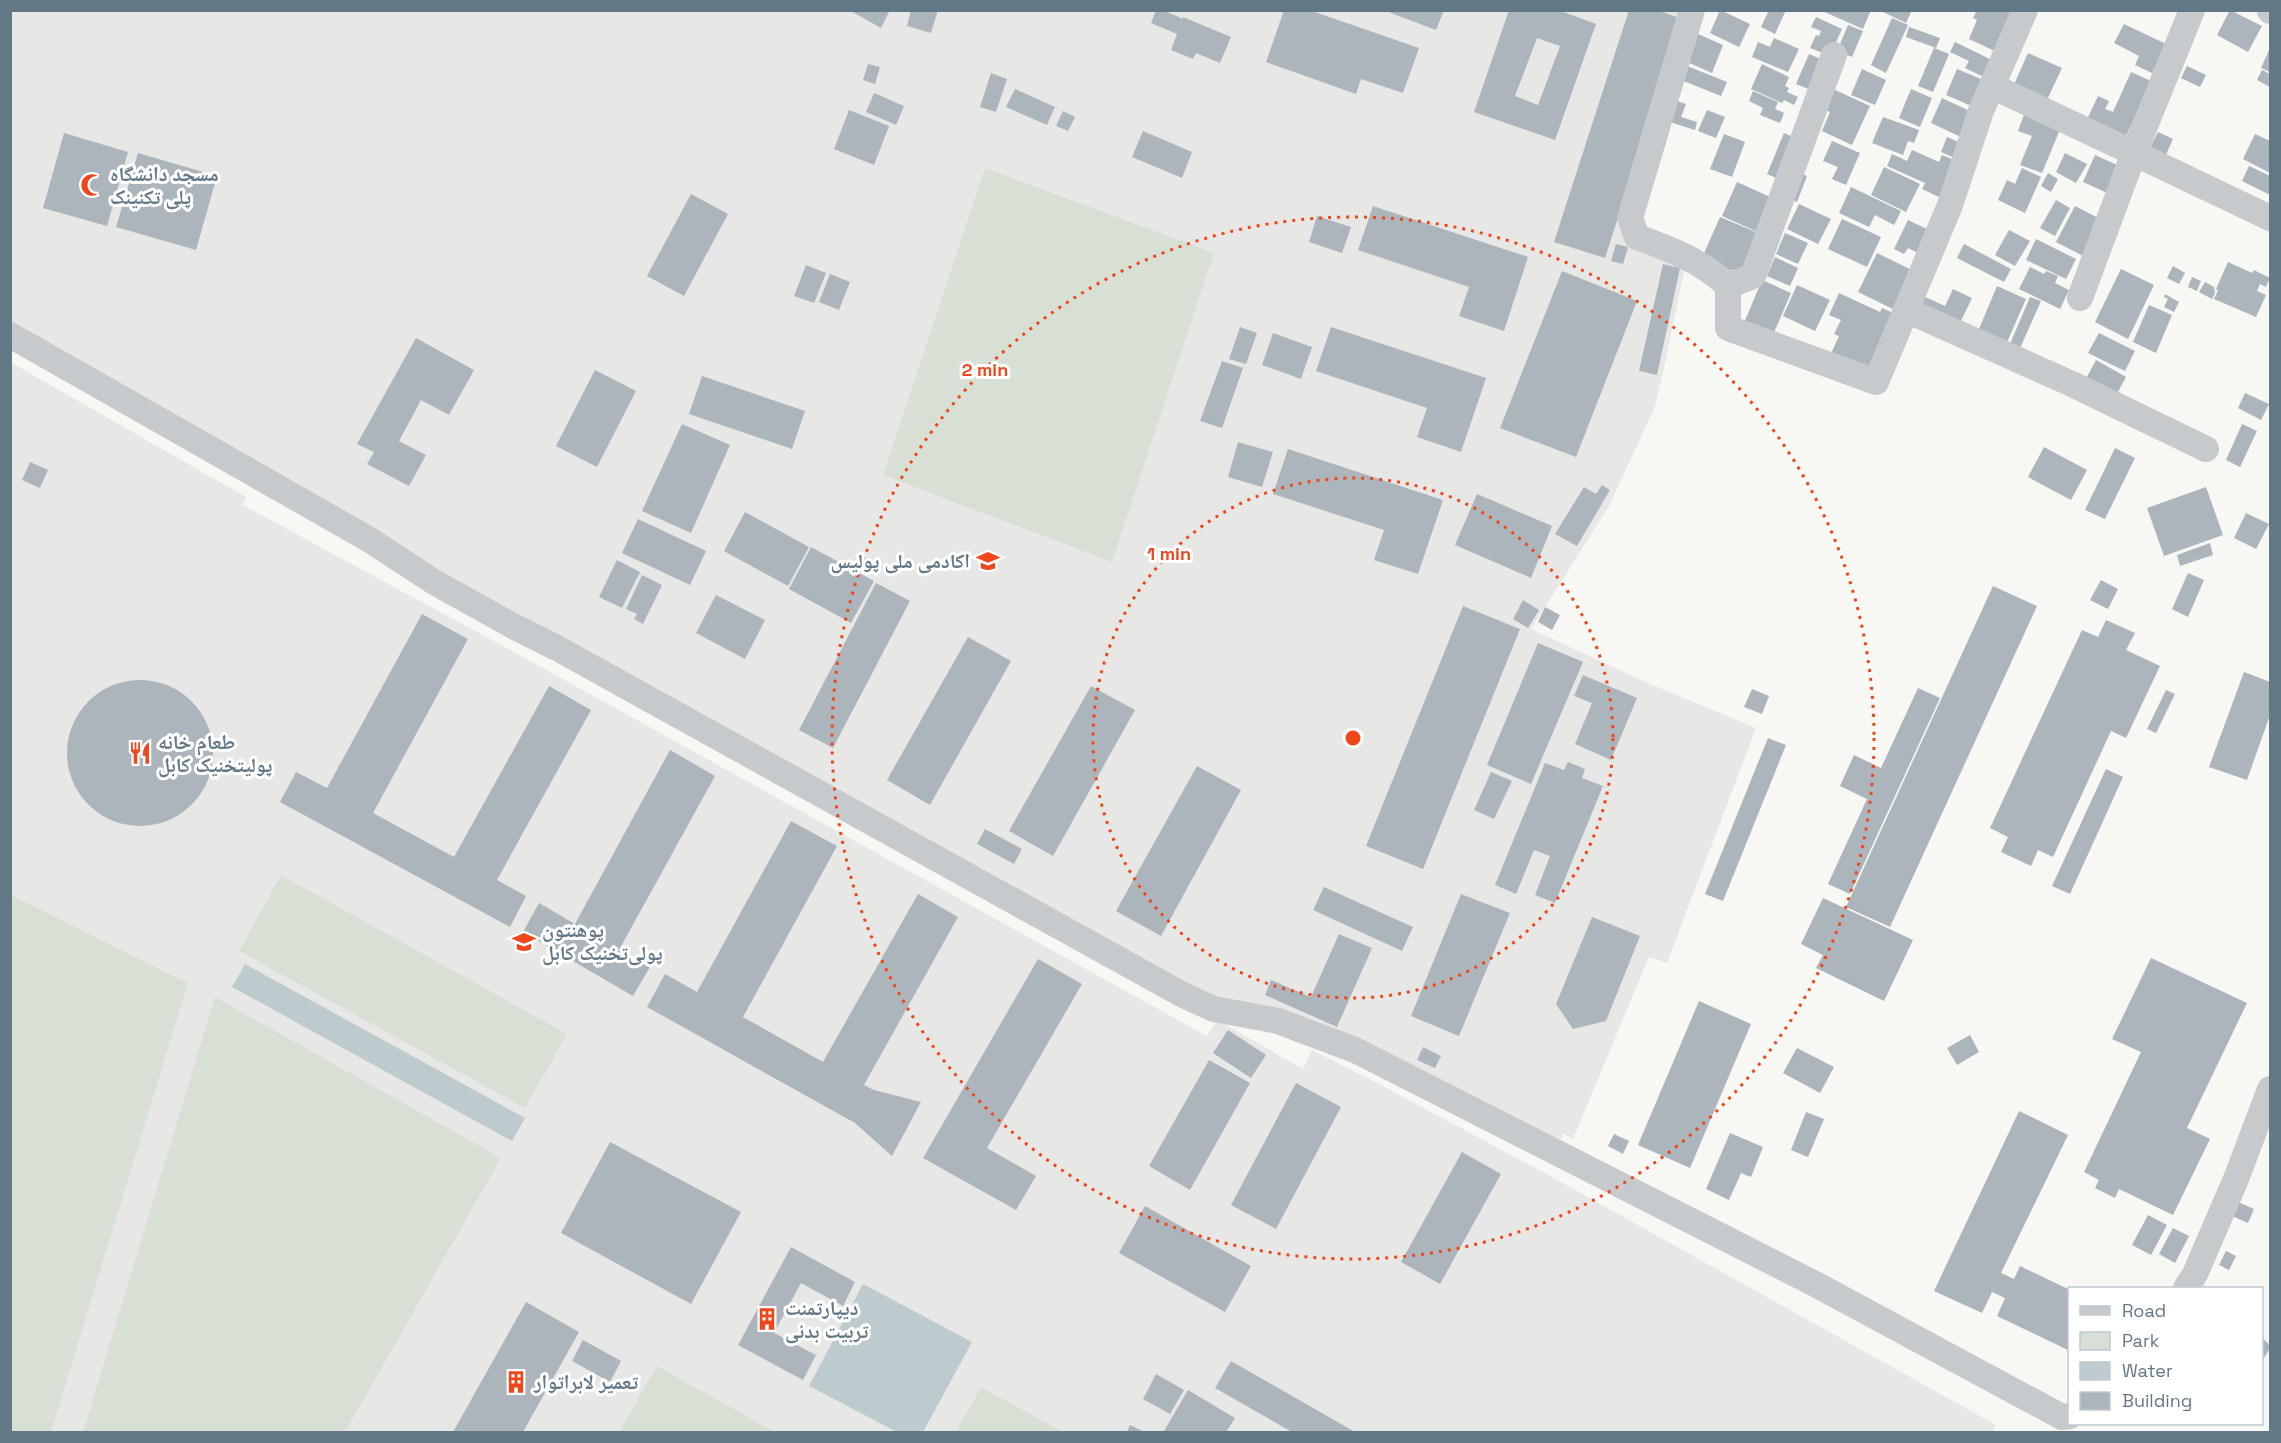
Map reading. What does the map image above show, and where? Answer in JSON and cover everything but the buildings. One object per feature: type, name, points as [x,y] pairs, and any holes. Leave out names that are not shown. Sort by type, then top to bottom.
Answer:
[{"type":"street","points":[[1692,10],[1630,218],[1637,237],[1686,255],[1717,275],[1728,286],[1728,328],[1876,382],[1950,205],[1981,111],[2025,10]]},
{"type":"street","points":[[2080,298],[2134,153],[2192,10]]},
{"type":"street","points":[[1728,286],[1753,276],[1834,55]]},
{"type":"street","points":[[1992,86],[2271,218]]},
{"type":"street","points":[[1906,310],[2072,384],[2206,449]]},
{"type":"street","points":[[10,335],[370,540],[444,588],[557,648],[1174,990],[1214,1010],[1278,1021],[1354,1050],[1817,1285],[2062,1417],[2068,1416]]},
{"type":"street","points":[[2187,1287],[2195,1274],[2236,1179],[2271,1089]]},
{"type":"shaded area","name":"اکادمی ملی پولیس","points":[[11,11],[1692,11],[1630,218],[1685,267],[1654,409],[1608,508],[1531,629],[1650,684],[1756,728],[1667,963],[1649,957],[1573,1139],[1563,1134],[1554,1153],[1354,1050],[1214,1009],[11,335]]},
{"type":"shaded area","name":"پوهنتون پولی‌تخنیک کابل","points":[[10,362],[246,497],[243,505],[514,652],[1207,1036],[1216,1022],[1224,1024],[1303,1069],[1312,1050],[1543,1172],[1996,1425],[1993,1432],[11,1432]]},
{"type":"green space","points":[[985,168],[1214,253],[1112,562],[883,475]]},
{"type":"green space","points":[[140,739],[151,744],[156,755],[151,766],[140,771],[129,766],[124,755],[129,744]]},
{"type":"green space","points":[[281,875],[567,1034],[525,1108],[239,951]]},
{"type":"green space","points":[[11,895],[188,983],[51,1432],[11,1432]]},
{"type":"green space","points":[[215,997],[501,1158],[345,1432],[83,1432]]},
{"type":"green space","points":[[657,1366],[775,1432],[619,1432]]},
{"type":"green space","points":[[981,1387],[1063,1432],[956,1432]]},
{"type":"water","points":[[245,964],[525,1118],[512,1141],[232,987]]},
{"type":"water","points":[[863,1284],[972,1342],[923,1432],[897,1432],[809,1386]]},
{"type":"place","name":"مسجد دانشگاه پلی تکنینک","points":[[92,185]]},
{"type":"place","name":"اکادمی ملی پولیس","points":[[988,561]]},
{"type":"place","name":"طعام خانه پولیتخنیک کابل","points":[[140,753]]},
{"type":"place","name":"پوهنتون پولی‌تخنیک کابل","points":[[524,942]]},
{"type":"place","name":"دیپارتمنت تربیت بدنی","points":[[767,1319]]},
{"type":"place","name":"تعمیر لابراتوار","points":[[516,1382]]}]
